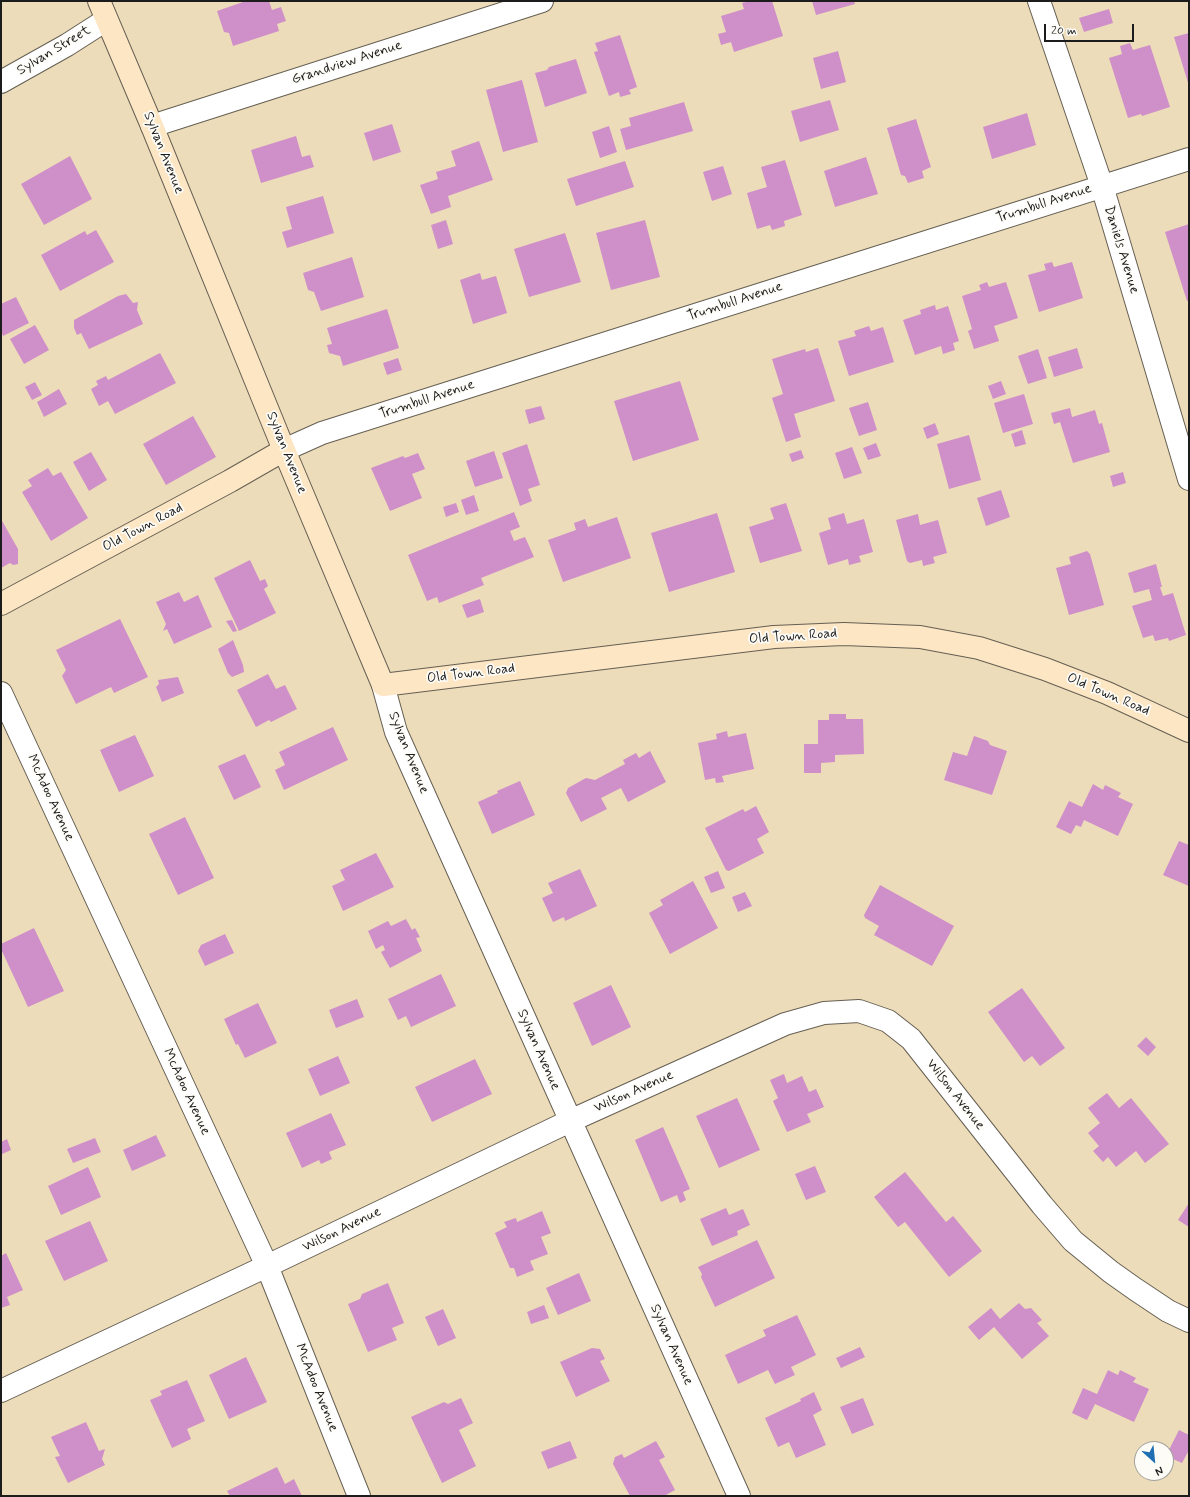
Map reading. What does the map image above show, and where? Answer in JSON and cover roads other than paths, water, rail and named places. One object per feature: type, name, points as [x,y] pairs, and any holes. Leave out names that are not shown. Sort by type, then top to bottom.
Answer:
[{"type":"main road","name":"Sylvan Avenue","points":[[102,11],[152,126],[284,450],[383,685]]},
{"type":"main road","name":"Old Town Road","points":[[1,604],[216,489],[284,450]]},
{"type":"main road","name":"Old Town Road","points":[[383,685],[774,637],[844,634],[920,637],[979,648],[1045,669],[1107,693],[1189,731]]},
{"type":"street","name":"Grandview Avenue","points":[[152,126],[542,1]]},
{"type":"street","name":"Daniels Avenue","points":[[1039,1],[1102,186],[1189,479]]},
{"type":"street","name":"Sylvan Street","points":[[1,82],[67,45],[102,11]]},
{"type":"street","name":"Trumbull Avenue","points":[[284,450],[322,433],[1189,159]]},
{"type":"street","name":"Sylvan Avenue","points":[[383,685],[396,732],[739,1496]]},
{"type":"street","name":"McAdoo Avenue","points":[[1,693],[267,1266],[358,1496]]},
{"type":"street","name":"Wilson Avenue","points":[[1,1392],[570,1121],[785,1024],[824,1013],[859,1011],[888,1021],[911,1039],[1073,1241],[1111,1272],[1135,1289],[1168,1311],[1189,1321]]}]
